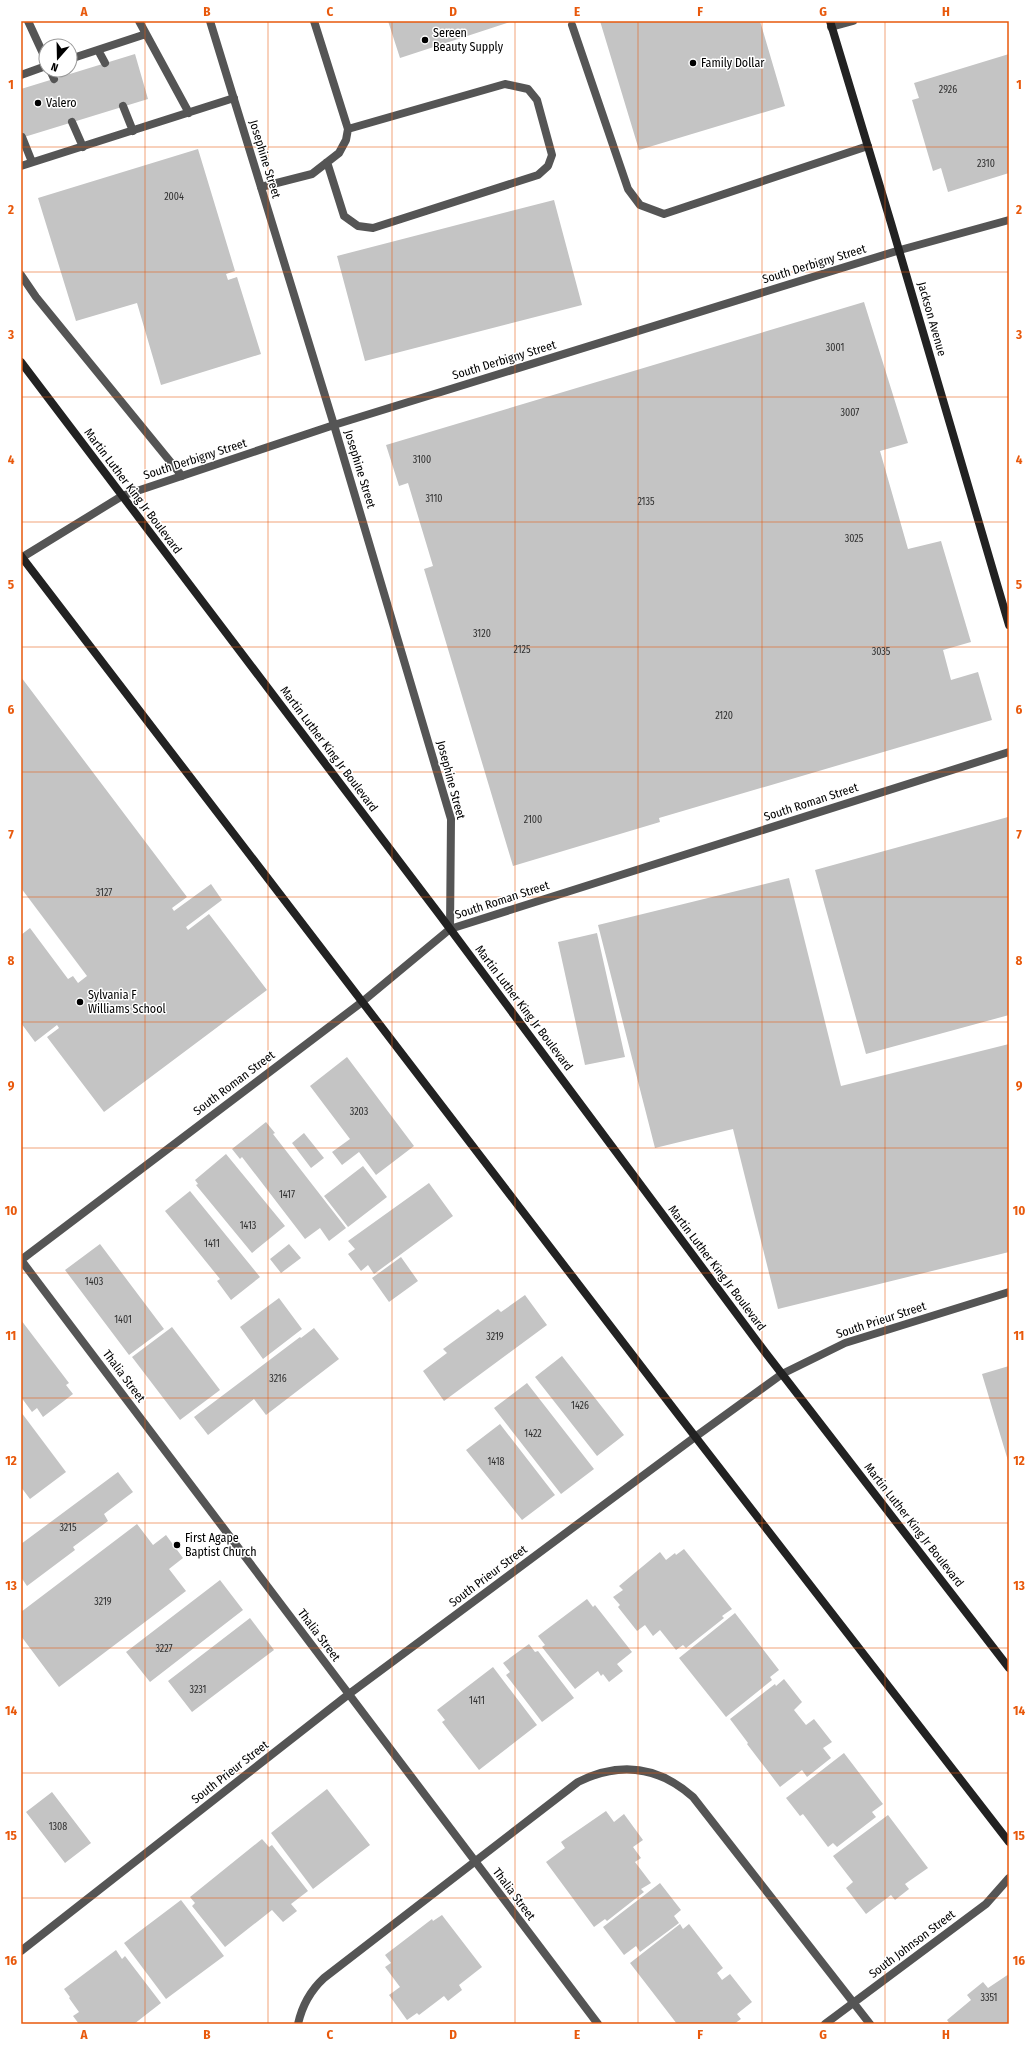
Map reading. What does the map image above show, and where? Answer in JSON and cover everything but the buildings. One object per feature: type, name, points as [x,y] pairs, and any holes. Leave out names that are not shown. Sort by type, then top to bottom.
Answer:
[{"type":"street","points":[[28,21],[38,43]]},
{"type":"street","points":[[139,21],[190,113]]},
{"type":"street","name":"Josephine Street","points":[[210,21],[334,425],[452,819],[450,929]]},
{"type":"street","points":[[261,187],[312,174],[339,153],[346,140],[348,129],[314,21]]},
{"type":"street","points":[[831,24],[853,21]]},
{"type":"street","name":"Jackson Avenue","points":[[831,24],[900,250],[1009,626]]},
{"type":"street","points":[[572,25],[628,189],[640,205],[664,214],[868,146]]},
{"type":"street","points":[[78,56],[146,34]]},
{"type":"street","points":[[98,50],[105,64]]},
{"type":"street","points":[[21,75],[38,69]]},
{"type":"street","points":[[327,162],[344,216],[358,226],[373,228],[538,175],[548,166],[552,155],[537,100],[528,89],[505,84],[348,129]]},
{"type":"street","points":[[21,166],[234,98]]},
{"type":"street","points":[[124,106],[133,131]]},
{"type":"street","points":[[72,122],[83,147]]},
{"type":"street","points":[[22,137],[32,162]]},
{"type":"street","name":"South Derbigny Street","points":[[21,557],[122,496],[334,425],[900,250],[1009,220]]},
{"type":"street","points":[[21,275],[36,297],[182,476]]},
{"type":"street","name":"Martin Luther King Jr Boulevard","points":[[21,362],[450,929],[782,1374],[1009,1668]]},
{"type":"street","points":[[21,557],[695,1436],[1009,1842]]},
{"type":"street","name":"South Roman Street","points":[[21,1260],[362,1002],[450,929],[1009,752]]},
{"type":"street","name":"Thalia Street","points":[[21,1260],[598,2024]]},
{"type":"street","name":"South Prieur Street","points":[[21,1951],[349,1694],[695,1436],[782,1374],[845,1343],[1009,1292]]},
{"type":"street","points":[[298,2024],[305,2004],[313,1990],[324,1978],[578,1782],[592,1775],[623,1769],[638,1770],[661,1776],[681,1787],[693,1797],[870,2024]]},
{"type":"street","name":"South Johnson Street","points":[[825,2024],[986,1904],[1009,1878]]},
{"type":"place","name":"Sereen Beauty Supply","points":[[425,40]]},
{"type":"place","name":"Family Dollar","points":[[693,63]]},
{"type":"place","name":"Valero","points":[[38,103]]},
{"type":"place","name":"Sylvania F Williams School","points":[[80,1002]]},
{"type":"place","name":"First Agape Baptist Church","points":[[177,1545]]}]
